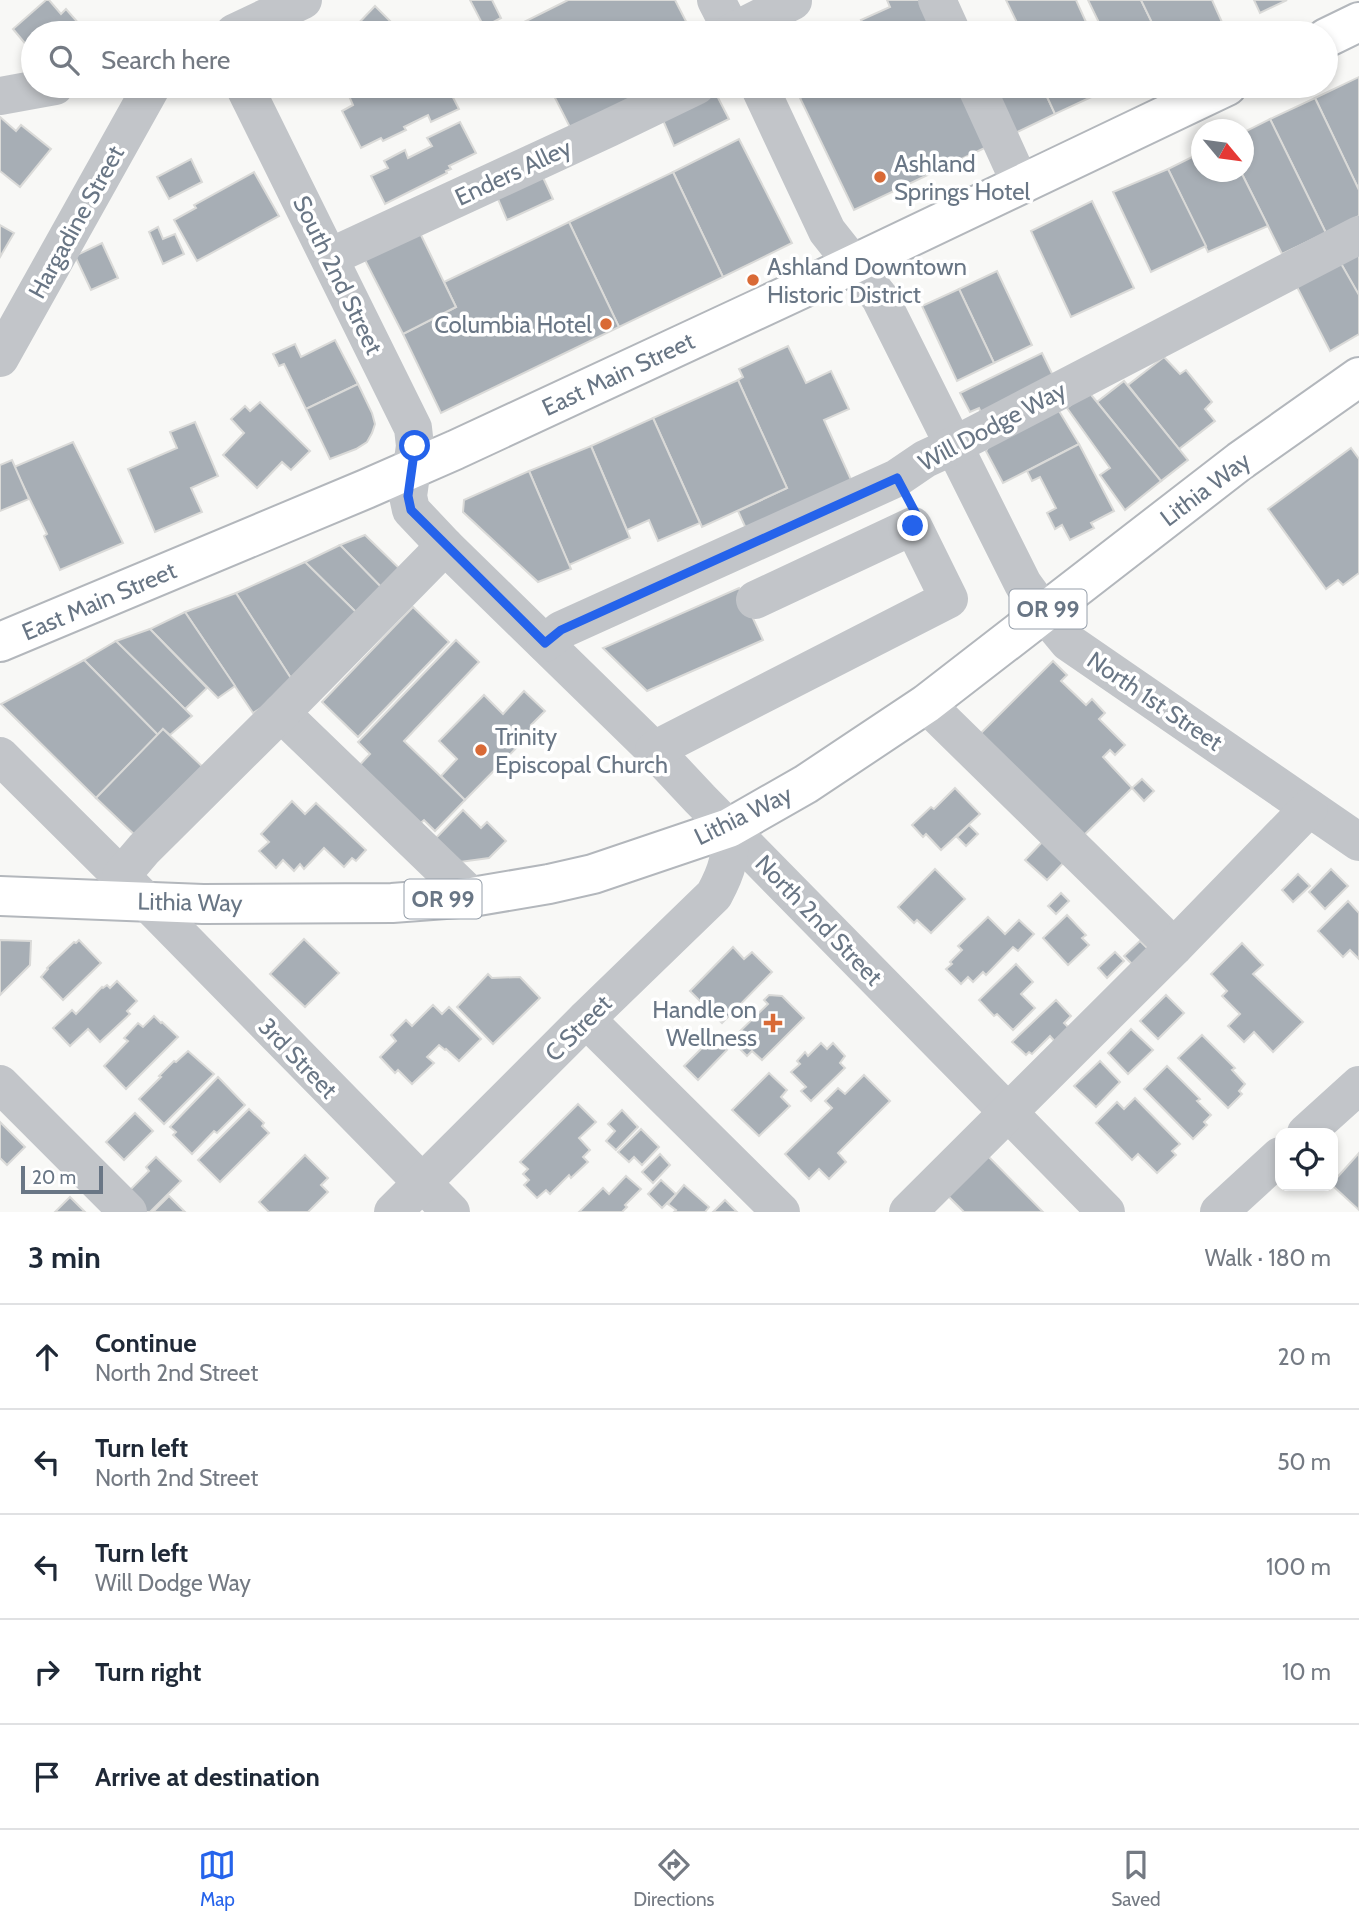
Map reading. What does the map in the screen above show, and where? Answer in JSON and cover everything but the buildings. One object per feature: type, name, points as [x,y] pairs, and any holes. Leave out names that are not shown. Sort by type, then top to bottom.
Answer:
[{"type":"main road","points":[[1338,32],[1359,22]]},
{"type":"main road","name":"East Main Street","points":[[0,642],[412,470],[1202,98]]},
{"type":"main road","name":"Lithia Way","points":[[0,897],[134,889],[203,904],[392,903],[472,897],[593,874],[729,828],[806,783],[926,704],[1240,461],[1359,377]]},
{"type":"street","points":[[259,21],[303,0]]},
{"type":"street","points":[[937,0],[946,21]]},
{"type":"street","points":[[730,21],[793,1]]},
{"type":"street","points":[[0,96],[21,92]]},
{"type":"street","name":"Hargadine Street","points":[[0,358],[145,98]]},
{"type":"street","name":"South 2nd Street","points":[[250,98],[413,428],[415,446],[412,470]]},
{"type":"street","name":"Enders Alley","points":[[330,257],[671,98]]},
{"type":"street","name":"North 1st Street","points":[[765,98],[827,231],[880,298],[1023,584],[1044,613],[1068,642],[1359,842]]},
{"type":"street","points":[[981,98],[1021,185]]},
{"type":"street","name":"Will Dodge Way","points":[[545,643],[561,630],[897,478],[925,459],[1359,235]]},
{"type":"street","name":"North 2nd Street","points":[[412,470],[408,496],[411,510],[654,750],[1106,1212]]},
{"type":"street","points":[[654,750],[949,599],[913,526],[916,514],[897,478]]},
{"type":"street","points":[[755,600],[913,526]]},
{"type":"street","points":[[134,889],[144,849],[445,546]]},
{"type":"street","points":[[926,704],[1174,947]]},
{"type":"street","points":[[281,713],[472,897]]},
{"type":"street","name":"3rd Street","points":[[0,756],[451,1212]]},
{"type":"street","points":[[908,1212],[1174,947],[1309,808]]},
{"type":"street","name":"C Street","points":[[393,1212],[714,895],[723,879],[731,854],[729,828]]},
{"type":"street","points":[[586,1019],[782,1212]]},
{"type":"street","points":[[0,1084],[128,1212]]},
{"type":"street","points":[[1312,1128],[1359,1086]]},
{"type":"street","points":[[1219,1212],[1275,1161]]},
{"type":"place","name":"Ashland Springs Hotel","points":[[880,177]]},
{"type":"place","name":"Ashland Downtown Historic District","points":[[753,280]]},
{"type":"place","name":"Columbia Hotel","points":[[606,324]]},
{"type":"place","name":"Trinity Episcopal Church","points":[[481,750]]},
{"type":"place","name":"Handle on Wellness","points":[[773,1023]]},
{"type":"route","points":[[415,446],[408,496],[411,510],[545,643],[561,630],[897,478],[916,514],[913,526]]}]
